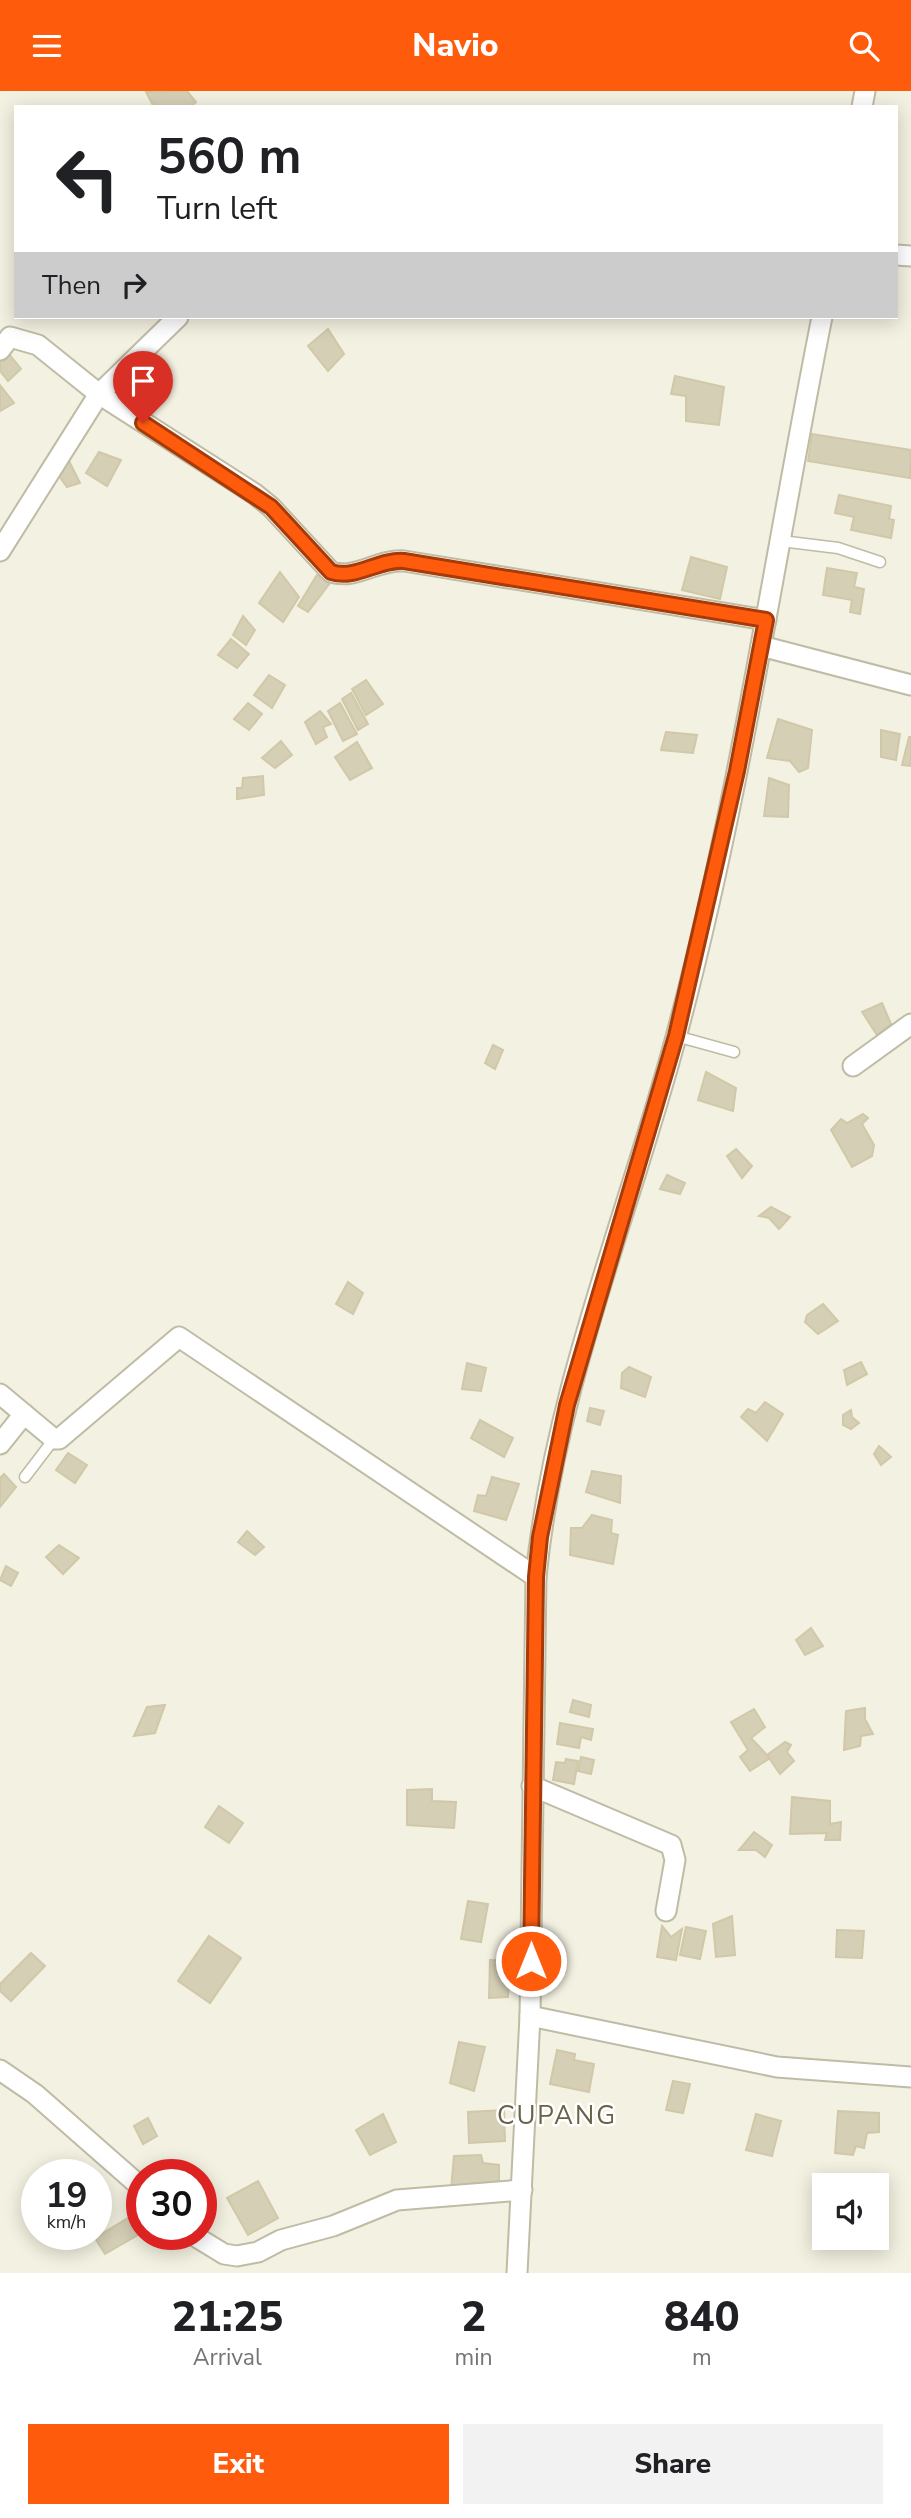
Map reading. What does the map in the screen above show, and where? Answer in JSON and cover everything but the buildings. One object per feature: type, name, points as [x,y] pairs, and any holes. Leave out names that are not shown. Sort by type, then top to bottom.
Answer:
[{"type":"street","points":[[0,551],[99,394],[176,319]]},
{"type":"street","points":[[517,2273],[530,2017],[536,1577],[540,1537],[567,1405],[676,1036],[737,771],[822,319]]},
{"type":"street","points":[[0,350],[9,337],[38,345],[99,394],[263,500],[331,572],[341,575],[382,562],[404,561],[766,620]]},
{"type":"street","points":[[761,646],[911,685]]},
{"type":"street","points":[[853,1066],[911,1024]]},
{"type":"street","points":[[0,1394],[54,1439],[66,1434],[179,1337],[536,1577]]},
{"type":"street","points":[[0,1444],[24,1414]]},
{"type":"street","points":[[532,1786],[671,1845],[675,1860],[666,1912]]},
{"type":"street","points":[[530,2017],[778,2067],[911,2077]]},
{"type":"street","points":[[0,2070],[42,2100],[126,2175]]},
{"type":"street","points":[[217,2250],[233,2264],[281,2240],[333,2226],[397,2200],[522,2190]]},
{"type":"lane","points":[[781,541],[838,548],[880,562]]},
{"type":"lane","points":[[676,1036],[734,1052]]},
{"type":"lane","points":[[25,1477],[54,1439]]},
{"type":"district","name":"CUPANG","points":[[557,2115]]},
{"type":"route","points":[[143,423],[255,494],[271,507],[331,572],[341,575],[356,573],[382,562],[404,561],[766,620],[737,771],[676,1036],[567,1405],[540,1537],[536,1577],[531,1796],[531,1961]]}]
